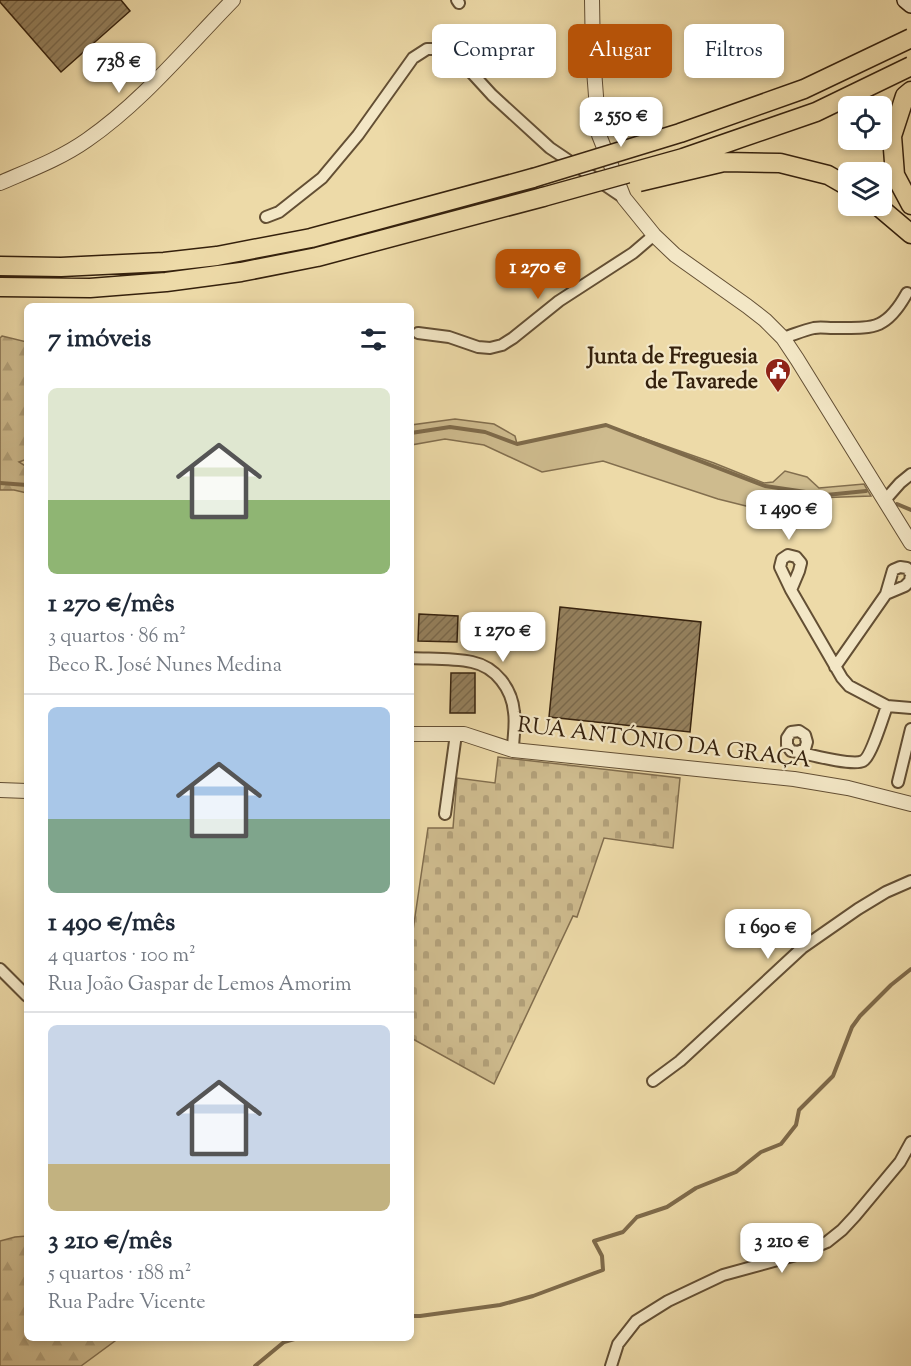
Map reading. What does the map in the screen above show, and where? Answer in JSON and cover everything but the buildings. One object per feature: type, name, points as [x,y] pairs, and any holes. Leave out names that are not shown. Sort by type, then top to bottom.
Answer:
[{"type":"main road","points":[[905,0],[911,5]]},
{"type":"main road","points":[[0,266],[61,267],[164,262],[217,256],[311,237],[534,178],[680,133],[804,89],[911,38]]},
{"type":"main road","points":[[0,287],[90,288],[166,282],[241,272],[317,257],[682,158],[816,112],[911,66]]},
{"type":"main road","points":[[911,91],[905,96],[892,136],[895,175],[911,205]]},
{"type":"main road","points":[[575,188],[624,185],[724,162],[780,163],[828,175],[838,181]]},
{"type":"main road","points":[[890,216],[911,234]]},
{"type":"street","points":[[0,183],[51,161],[86,141],[115,119],[147,90],[232,0]]},
{"type":"street","points":[[592,0],[593,57],[599,135],[624,198]]},
{"type":"street","points":[[266,217],[279,212],[322,178],[358,135],[413,58],[427,49],[443,49],[460,60],[492,95],[550,148],[624,198],[654,235],[675,255],[747,306],[783,338],[911,543]]},
{"type":"street","points":[[418,333],[449,337],[478,347],[490,348],[502,345],[559,301],[633,253],[654,235]]},
{"type":"street","points":[[783,338],[815,328],[877,326],[894,314],[907,293]]},
{"type":"street","points":[[885,500],[911,474]]},
{"type":"street","points":[[791,590],[835,667],[849,686],[887,706],[911,708]]},
{"type":"street","points":[[835,667],[886,594]]},
{"type":"street","points":[[414,658],[474,662],[503,681],[512,697],[515,715],[513,750]]},
{"type":"street","points":[[798,752],[855,764],[864,761],[869,754],[887,706]]},
{"type":"street","points":[[898,782],[911,729]]},
{"type":"street","name":"RUA ANTÓNIO DA GRAÇA","points":[[414,734],[464,734],[513,750],[794,779],[848,788],[911,804]]},
{"type":"street","points":[[445,814],[456,734]]},
{"type":"street","points":[[0,790],[24,791]]},
{"type":"street","points":[[653,1081],[680,1061],[802,948],[858,909],[886,892],[911,881]]},
{"type":"street","points":[[0,969],[24,993]]},
{"type":"street","points":[[611,1366],[618,1344],[636,1322],[668,1301],[723,1275],[796,1256],[827,1242],[842,1230],[870,1198],[900,1162],[911,1142]]},
{"type":"green space","points":[[2,336],[24,341],[24,460],[19,462],[24,465],[24,492],[0,490],[0,338]]},
{"type":"green space","points":[[455,419],[494,424],[515,436],[517,444],[606,425],[764,483],[773,482],[785,471],[807,477],[819,488],[864,484],[871,496],[814,498],[813,514],[762,510],[718,499],[603,461],[542,472],[484,445],[445,439],[414,444],[414,425]]},
{"type":"green space","points":[[498,757],[680,778],[673,848],[604,838],[577,917],[573,916],[494,1084],[414,1040],[414,924],[428,828],[453,828],[457,778],[495,783]]},
{"type":"green space","points":[[24,1236],[24,1341],[115,1341],[81,1366],[0,1366],[0,1241]]},
{"type":"waterway","points":[[414,433],[450,427],[485,432],[517,444],[606,425],[765,486],[826,495],[866,491]]},
{"type":"waterway","points":[[0,483],[24,485]]},
{"type":"waterway","points":[[897,504],[911,510]]},
{"type":"waterway","points":[[414,1316],[500,1305],[533,1296],[603,1270],[602,1256],[594,1241],[623,1232],[637,1217],[667,1207],[696,1188],[736,1172],[761,1152],[781,1144],[796,1125],[799,1110],[833,1076],[852,1027],[860,1016],[911,969]]},
{"type":"waterway","points":[[255,1366],[288,1341]]},
{"type":"place","name":"Junta de Freguesia de Tavarede","points":[[778,394]]}]
